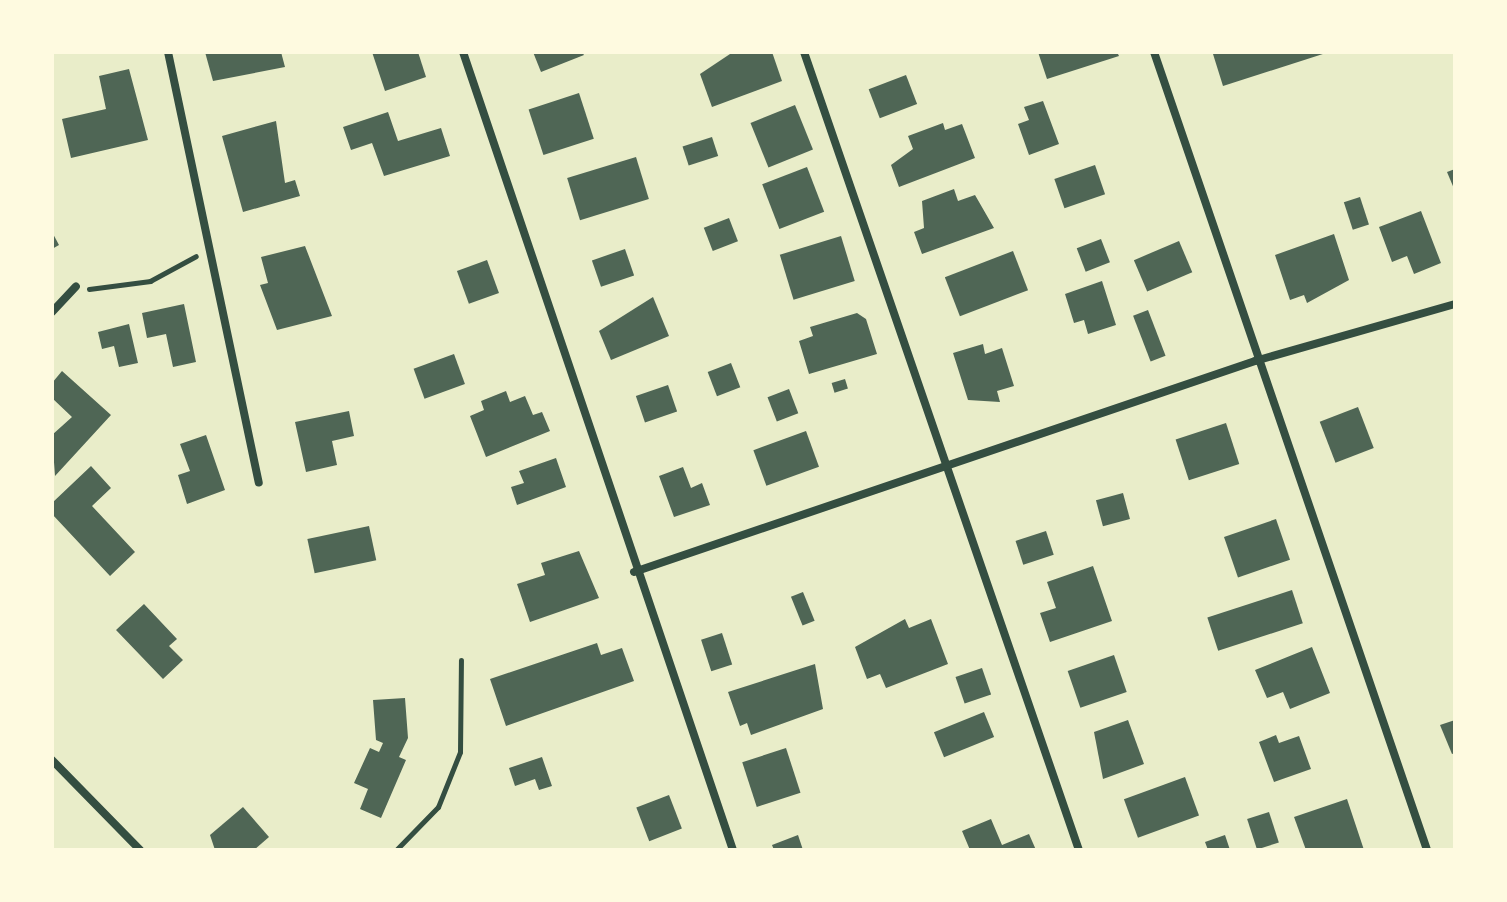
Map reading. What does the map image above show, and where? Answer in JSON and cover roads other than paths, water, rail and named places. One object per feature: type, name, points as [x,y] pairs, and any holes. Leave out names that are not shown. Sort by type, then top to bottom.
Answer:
[{"type":"street","points":[[168,52],[259,482]]},
{"type":"street","points":[[463,52],[634,572],[733,850]]},
{"type":"street","points":[[804,52],[944,466],[1079,850]]},
{"type":"street","points":[[1154,52],[1255,361],[1427,850]]},
{"type":"street","points":[[52,312],[76,286]]},
{"type":"street","points":[[634,572],[1255,361],[1455,304]]},
{"type":"street","points":[[52,760],[140,850]]}]
